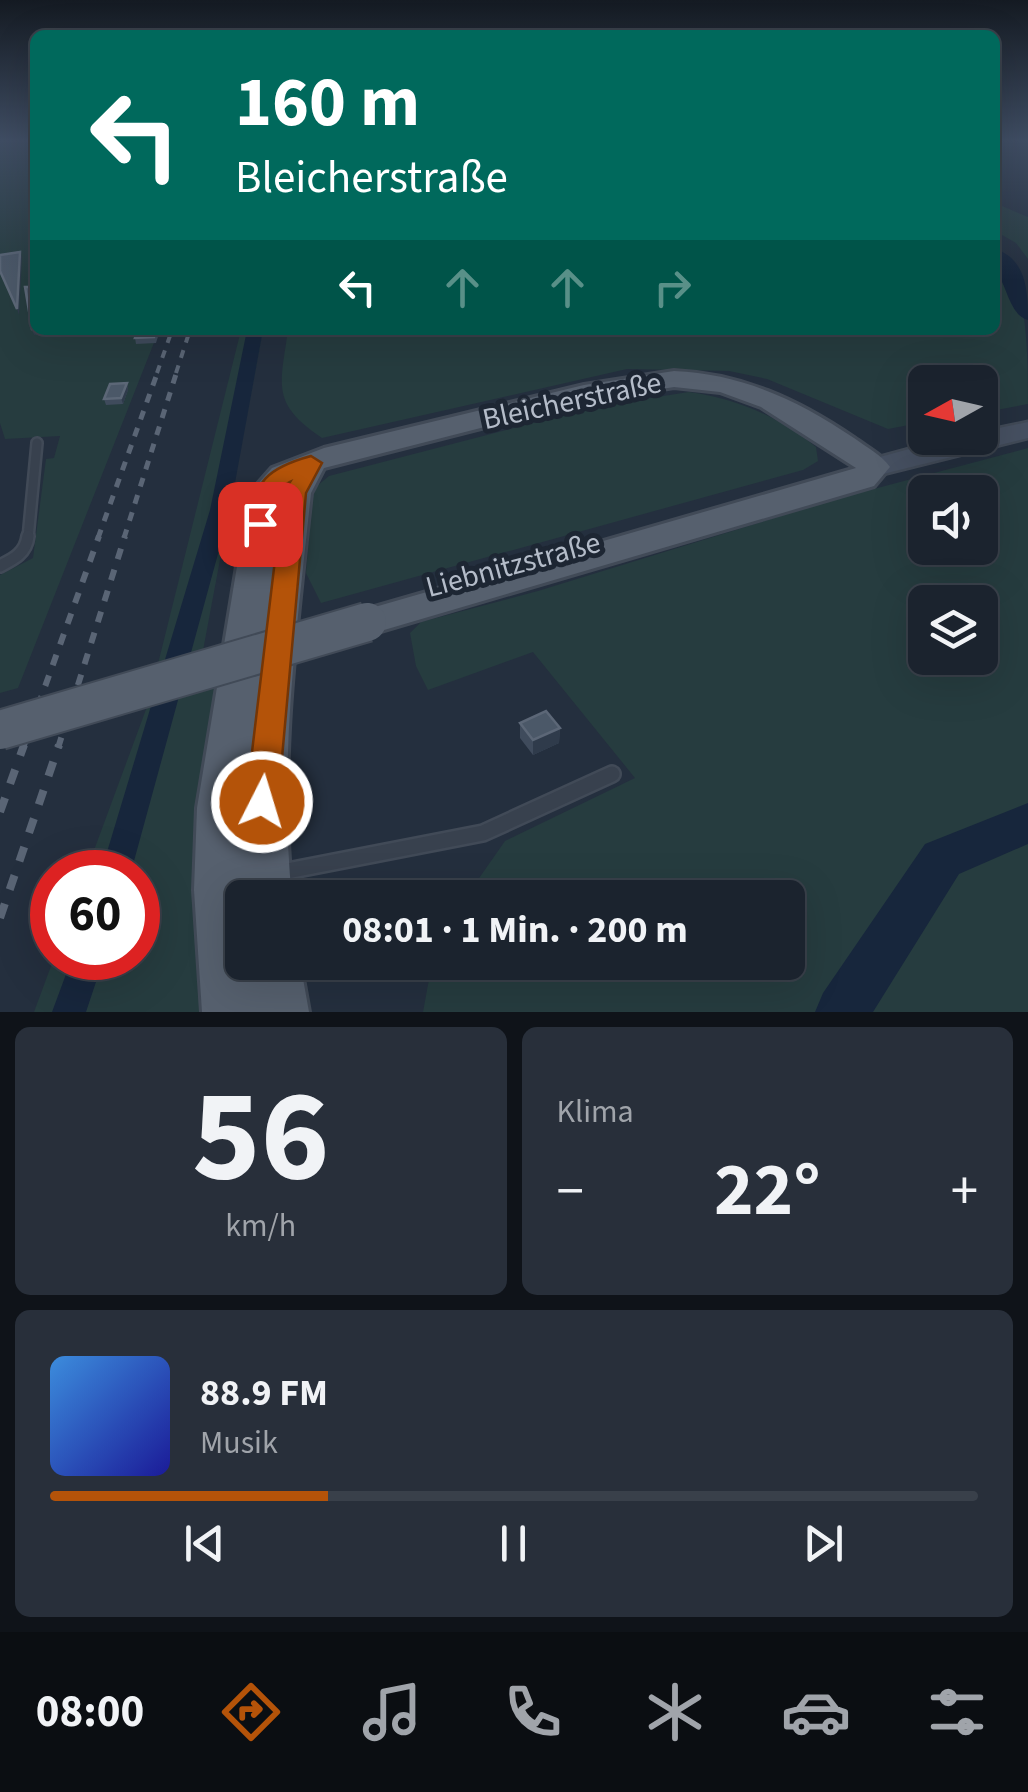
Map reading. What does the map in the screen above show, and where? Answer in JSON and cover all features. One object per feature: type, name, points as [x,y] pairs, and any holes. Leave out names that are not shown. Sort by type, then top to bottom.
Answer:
[{"type":"main road","name":"Bleicherstraße","points":[[242,880],[218,838],[229,732],[264,494],[281,475],[311,463],[619,388],[688,379],[757,394],[814,425],[875,467]]},
{"type":"main road","points":[[0,709],[863,479],[875,467],[950,446],[1028,430]]},
{"type":"main road","points":[[0,730],[366,613]]},
{"type":"main road","name":"Bleicherstraße","points":[[229,1012],[233,980]]},
{"type":"main road","points":[[277,980],[282,1012]]},
{"type":"lane","points":[[0,566],[16,558],[27,545],[37,442]]},
{"type":"lane","points":[[273,880],[483,834],[612,774]]},
{"type":"green space","points":[[0,186],[30,186],[30,335],[157,335],[18,688],[0,693],[0,575],[33,558],[46,459],[54,458],[60,436],[5,439],[0,423]]},
{"type":"green space","points":[[1000,205],[1028,217],[1028,259],[1016,243],[1000,234]]},
{"type":"green space","points":[[1000,249],[1014,275],[1024,317],[1028,404],[998,410],[998,365],[908,365],[908,425],[888,429],[767,379],[729,371],[627,369],[322,438],[294,414],[283,392],[287,335],[1000,335]]},
{"type":"green space","points":[[240,335],[262,335],[196,688],[221,682],[193,898],[202,1012],[34,1012],[46,980],[160,980],[160,850],[94,850],[148,704]]},
{"type":"green space","points":[[689,392],[740,404],[772,418],[816,447],[818,461],[803,470],[321,603],[306,573],[311,501],[317,486],[329,476],[599,406]]},
{"type":"green space","points":[[1028,448],[1028,1012],[423,1012],[429,980],[805,980],[805,880],[478,880],[505,841],[635,778],[533,652],[428,690],[416,666],[410,633],[421,622],[538,591],[908,480],[908,565],[998,565],[998,475],[926,475]]},
{"type":"building","points":[[20,252],[17,309],[0,271],[0,255]]},
{"type":"building","points":[[25,287],[30,287],[30,317]]},
{"type":"building","points":[[127,383],[121,398],[104,399],[110,384]]},
{"type":"building","points":[[546,711],[560,728],[533,740],[520,723]]},
{"type":"waterway","points":[[1000,262],[1015,279],[1028,313]]},
{"type":"waterway","points":[[122,850],[220,510],[254,335]]},
{"type":"waterway","points":[[842,1012],[942,859],[1028,823]]},
{"type":"waterway","points":[[69,1012],[80,980]]},
{"type":"railway","points":[[157,373],[170,335]]},
{"type":"railway","points":[[176,373],[188,335]]},
{"type":"railway","points":[[98,538],[158,371]]},
{"type":"railway","points":[[124,538],[177,371]]},
{"type":"railway","points":[[23,748],[99,536]]},
{"type":"railway","points":[[58,747],[125,536]]},
{"type":"railway","points":[[0,812],[24,745]]},
{"type":"railway","points":[[0,918],[58,747]]},
{"type":"route","points":[[260,524],[264,494],[271,482],[311,463],[294,493],[262,802]]}]
